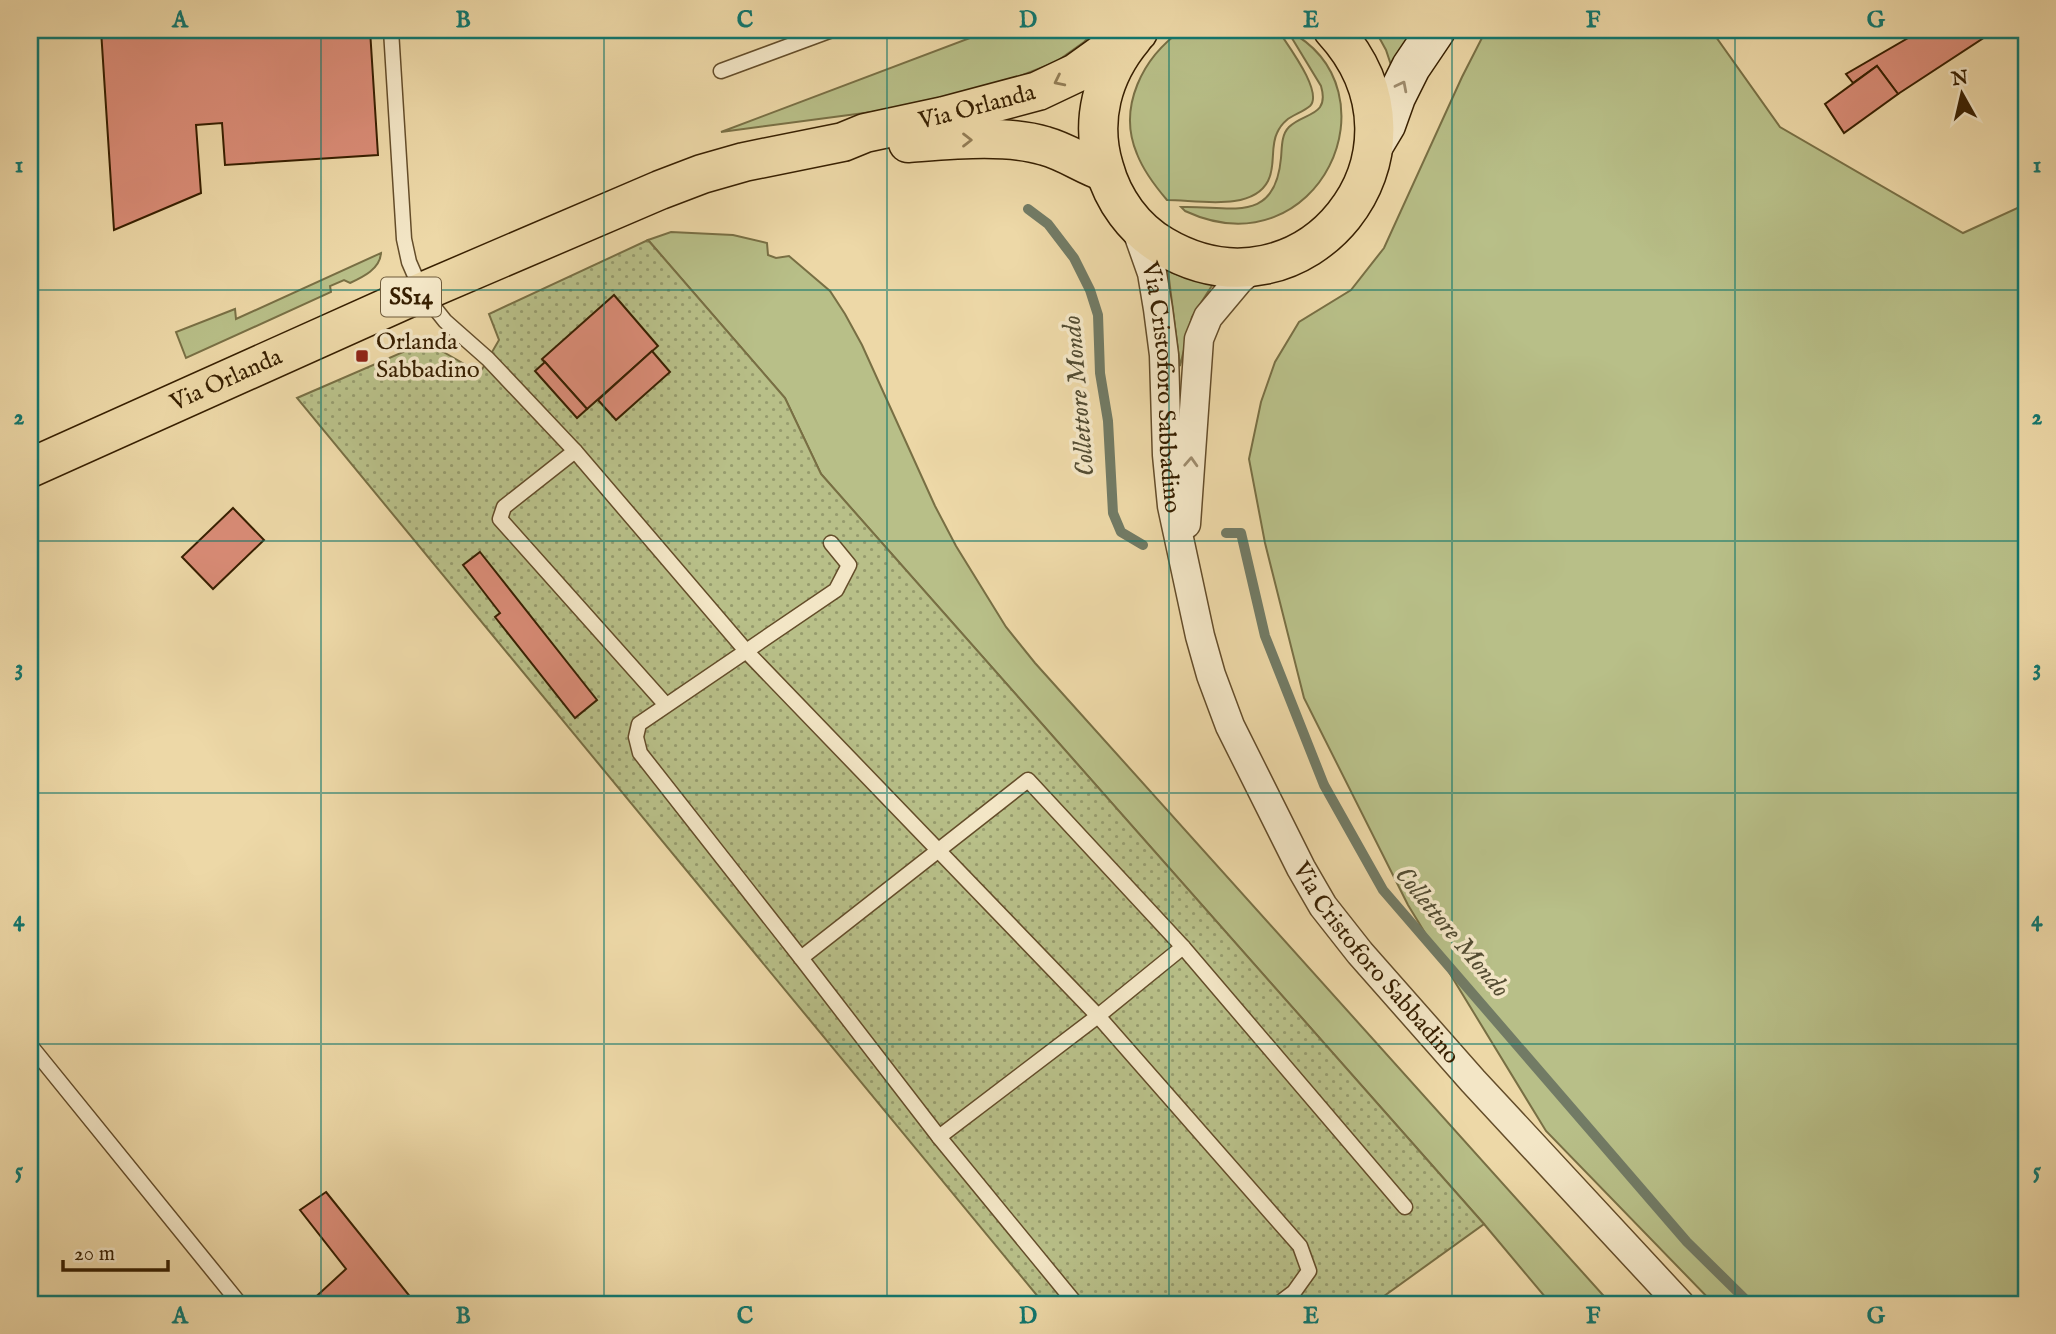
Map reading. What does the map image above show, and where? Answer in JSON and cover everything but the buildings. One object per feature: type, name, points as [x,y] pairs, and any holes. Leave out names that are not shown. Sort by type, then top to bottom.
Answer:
[{"type":"main road","points":[[1139,31],[1121,52],[1108,75],[1097,127],[1105,172],[1118,202],[1134,223],[1176,254],[1201,263],[1254,267],[1279,261],[1304,250],[1326,235],[1344,217],[1359,195],[1369,170],[1374,145],[1375,118],[1370,93],[1361,68],[1347,45],[1333,30]]},
{"type":"main road","points":[[1374,145],[1386,125],[1411,67],[1436,30]]},
{"type":"main road","name":"Via Orlanda","points":[[30,468],[522,248],[702,173],[843,142],[865,133],[944,116],[1038,91],[1076,72],[1139,31]]},
{"type":"main road","name":"Via Orlanda","points":[[802,149],[842,149],[945,140],[1014,140],[1044,145],[1105,172]]},
{"type":"street","name":"Via Cristoforo Sabbadino","points":[[1134,223],[1152,273],[1158,309],[1164,355],[1171,493],[1200,636],[1230,726],[1301,867],[1323,906],[1360,953],[1473,1081],[1680,1304]]},
{"type":"street","name":"Via Cristoforo Sabbadino","points":[[1184,555],[1199,339],[1208,317],[1228,291],[1254,267]]},
{"type":"lane","points":[[391,30],[404,239],[409,262],[422,292],[445,321],[488,359],[575,451],[747,652],[1098,1016],[1300,1245],[1308,1271],[1294,1292],[1278,1304]]},
{"type":"lane","points":[[721,71],[832,30]]},
{"type":"lane","points":[[575,451],[504,507],[500,519],[666,705]]},
{"type":"lane","points":[[831,543],[849,565],[836,590],[639,724],[636,737],[640,753],[939,1138],[1076,1304]]},
{"type":"lane","points":[[801,958],[1028,780],[1183,947],[1405,1206]]},
{"type":"lane","points":[[939,1138],[1183,947]]},
{"type":"lane","points":[[30,1045],[240,1304]]},
{"type":"green space","points":[[991,30],[1096,30],[1056,62],[977,89],[887,110],[721,132]]},
{"type":"green space","points":[[1182,30],[1278,30],[1308,79],[1313,99],[1310,106],[1280,127],[1275,138],[1268,181],[1260,191],[1250,197],[1223,202],[1167,200],[1150,178],[1137,154],[1130,119],[1137,85],[1156,54]]},
{"type":"green space","points":[[1287,30],[1321,57],[1338,92],[1341,130],[1329,166],[1306,197],[1274,217],[1233,223],[1185,211],[1181,207],[1232,209],[1259,203],[1269,194],[1277,180],[1286,130],[1319,109],[1323,96],[1321,86]]},
{"type":"green space","points":[[1375,30],[1417,30],[1392,68]]},
{"type":"green space","points":[[1486,30],[1711,30],[1780,127],[1963,233],[2026,204],[2026,1304],[1714,1304],[1546,1131],[1408,905],[1304,698],[1265,543],[1249,459],[1261,402],[1275,362],[1299,322],[1351,290],[1384,248]]},
{"type":"green space","points":[[671,232],[733,235],[767,243],[768,255],[776,258],[789,256],[830,291],[862,345],[935,506],[956,546],[1006,627],[1035,663],[1611,1304],[1551,1304],[1484,1224],[821,474],[785,398],[648,240]]},
{"type":"green space","points":[[648,240],[785,398],[821,474],[1484,1224],[1373,1304],[1044,1304],[297,398],[426,342],[480,373],[499,340],[489,314]]},
{"type":"green space","points":[[381,253],[378,264],[360,278],[350,283],[344,280],[330,286],[331,292],[186,358],[176,332],[235,309],[236,319]]},
{"type":"green space","points":[[1168,271],[1213,284],[1192,317],[1180,366]]},
{"type":"waterway","name":"Collettore Mondo","points":[[1028,209],[1048,224],[1074,258],[1090,290],[1098,315],[1100,373],[1108,421],[1113,513],[1121,532],[1143,545]]},
{"type":"waterway","name":"Collettore Mondo","points":[[1226,533],[1241,533],[1265,636],[1324,785],[1383,890],[1687,1242],[1750,1304]]},
{"type":"place","name":"Orlanda Sabbadino","points":[[362,356]]}]
